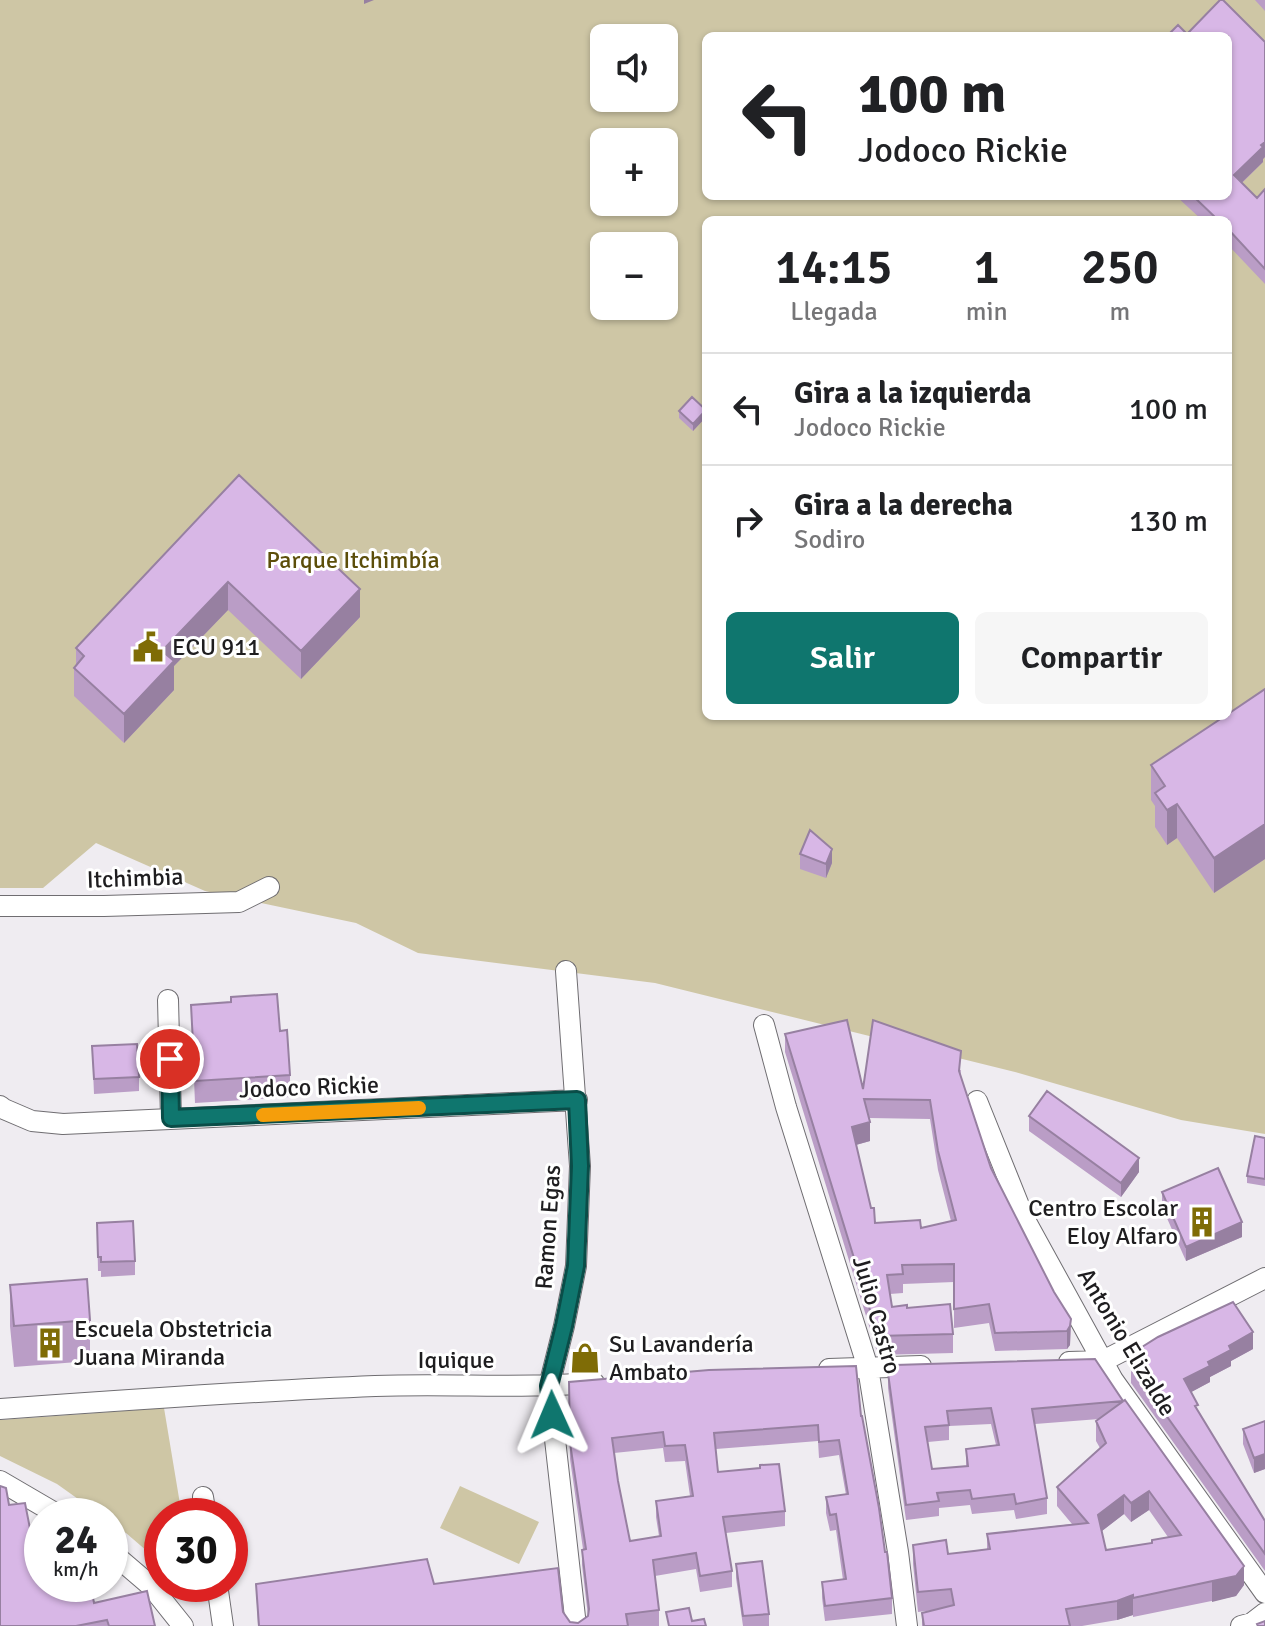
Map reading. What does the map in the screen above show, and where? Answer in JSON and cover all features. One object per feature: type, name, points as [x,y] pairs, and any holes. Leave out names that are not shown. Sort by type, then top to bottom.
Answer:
[{"type":"street","name":"Itchimbia","points":[[0,906],[239,902],[269,887]]},
{"type":"street","name":"Ramon Egas","points":[[566,971],[580,1166],[576,1266],[549,1386],[576,1626]]},
{"type":"street","points":[[168,1000],[171,1118]]},
{"type":"street","name":"Julio Castro","points":[[764,1025],[786,1107],[868,1368],[907,1626]]},
{"type":"street","name":"Jodoco Rickie","points":[[0,1106],[32,1121],[63,1124],[577,1100]]},
{"type":"street","name":"Antonio Elizalde","points":[[977,1101],[1024,1218],[1113,1380],[1265,1593]]},
{"type":"street","points":[[1057,1362],[1103,1361],[1265,1278]]},
{"type":"street","points":[[804,1370],[946,1366]]},
{"type":"street","name":"Iquique","points":[[0,1409],[187,1395],[377,1386],[549,1386],[613,1381]]},
{"type":"street","points":[[0,1481],[29,1498]]},
{"type":"street","points":[[128,1566],[151,1586],[183,1626]]},
{"type":"street","points":[[220,1602],[223,1626]]},
{"type":"street","points":[[1241,1626],[1252,1623],[1265,1613]]},
{"type":"green space","name":"Parque Itchimbía","points":[[0,0],[1265,0],[1265,1134],[1181,1120],[1015,1072],[655,983],[418,953],[356,923],[205,891],[96,843],[43,888],[0,888]]},
{"type":"green space","points":[[164,1408],[179,1498],[144,1498],[144,1548],[128,1535],[128,1498],[77,1498],[57,1484],[0,1456],[0,1420]]},
{"type":"green space","points":[[460,1486],[539,1522],[519,1564],[440,1528]]},
{"type":"building","points":[[1223,0],[1265,42],[1265,142],[1234,175],[1257,198],[1265,189],[1265,269],[1232,233],[1232,216],[1214,216],[1197,200],[1232,200],[1232,32],[1189,32]]},
{"type":"building","points":[[1178,25],[1185,32],[1171,32]]},
{"type":"building","points":[[692,397],[702,406],[702,414],[693,424],[679,411]]},
{"type":"building","name":"ECU 911","points":[[239,475],[360,589],[301,651],[228,582],[162,651],[174,661],[124,714],[74,668],[84,656],[76,648]]},
{"type":"building","points":[[1265,689],[1265,824],[1214,858],[1177,804],[1167,810],[1155,793],[1165,786],[1151,765],[1219,720],[1232,720],[1232,711]]},
{"type":"building","points":[[810,830],[832,849],[826,864],[800,854]]},
{"type":"building","points":[[277,994],[280,1031],[287,1030],[290,1075],[195,1081],[191,1005],[231,1002],[231,997]]},
{"type":"building","points":[[847,1020],[863,1089],[873,1020],[961,1051],[959,1071],[991,1168],[1071,1319],[1067,1331],[995,1333],[989,1304],[954,1309],[954,1264],[902,1265],[903,1274],[887,1275],[892,1307],[950,1304],[953,1334],[878,1336],[785,1034]],"holes":[[[864,1099],[930,1100],[938,1151],[956,1220],[921,1228],[920,1220],[875,1223],[874,1208],[871,1208],[852,1127],[870,1122]]]},
{"type":"building","points":[[137,1044],[139,1077],[94,1079],[92,1046]]},
{"type":"building","points":[[1047,1091],[1139,1158],[1121,1183],[1029,1116]]},
{"type":"building","name":"Centro Escolar Eloy Alfaro","points":[[1255,1136],[1265,1138],[1265,1179],[1247,1176]]},
{"type":"building","name":"Centro Escolar Eloy Alfaro","points":[[1218,1168],[1242,1222],[1186,1247],[1162,1192]]},
{"type":"building","points":[[133,1221],[135,1261],[101,1262],[101,1257],[98,1257],[97,1223]]},
{"type":"building","points":[[87,1279],[90,1320],[14,1326],[10,1285]]},
{"type":"building","points":[[1233,1302],[1253,1332],[1229,1346],[1231,1350],[1208,1362],[1210,1366],[1184,1379],[1198,1405],[1195,1406],[1265,1521],[1265,1554],[1131,1366],[1134,1352],[1158,1337]]},
{"type":"building","points":[[1095,1359],[1123,1401],[1032,1409],[1047,1498],[1016,1504],[1014,1494],[972,1499],[970,1490],[937,1493],[939,1501],[906,1505],[888,1373],[895,1365]],"holes":[[[991,1408],[999,1445],[966,1449],[968,1466],[932,1469],[925,1427],[949,1425],[947,1411]]]},
{"type":"building","points":[[856,1366],[861,1416],[887,1552],[892,1598],[825,1606],[822,1582],[846,1579],[836,1514],[830,1515],[826,1497],[848,1494],[839,1440],[819,1442],[818,1425],[714,1433],[718,1472],[779,1464],[785,1511],[723,1517],[732,1571],[700,1576],[696,1553],[653,1560],[659,1610],[626,1614],[628,1626],[259,1626],[256,1584],[427,1559],[434,1584],[558,1568],[563,1612],[570,1622],[578,1623],[588,1616],[589,1609],[582,1550],[586,1549],[570,1443],[569,1382],[709,1370]],"holes":[[[663,1432],[665,1446],[685,1445],[693,1496],[656,1501],[661,1536],[630,1541],[612,1438]]]},
{"type":"building","points":[[1125,1400],[1244,1566],[1236,1576],[1066,1609],[1070,1626],[924,1626],[922,1613],[954,1605],[951,1589],[918,1592],[913,1545],[946,1540],[948,1554],[990,1549],[987,1534],[1088,1523],[1057,1487],[1106,1443],[1096,1421]],"holes":[[[1149,1491],[1181,1535],[1106,1550],[1098,1515],[1124,1495],[1131,1503]]]},
{"type":"building","points":[[1265,1421],[1265,1454],[1254,1458],[1243,1429]]},
{"type":"building","points":[[0,1486],[6,1488],[9,1505],[24,1503],[24,1602],[128,1602],[128,1595],[144,1592],[144,1602],[150,1602],[155,1626],[109,1626],[107,1620],[76,1626],[0,1626]]},
{"type":"building","points":[[762,1561],[769,1614],[743,1616],[736,1564]]},
{"type":"building","points":[[689,1608],[692,1621],[704,1619],[706,1626],[669,1626],[666,1612]]},
{"type":"slow traffic","points":[[263,1115],[419,1108]]},
{"type":"place","name":"ECU 911","points":[[148,647]]},
{"type":"place","name":"Centro Escolar Eloy Alfaro","points":[[1202,1222]]},
{"type":"place","name":"Escuela Obstetricia Juana Miranda","points":[[50,1343]]},
{"type":"place","name":"Su Lavandería Ambato","points":[[585,1358]]},
{"type":"route","points":[[170,1059],[171,1118],[577,1100],[580,1166],[576,1266],[549,1386],[552,1415]]}]
